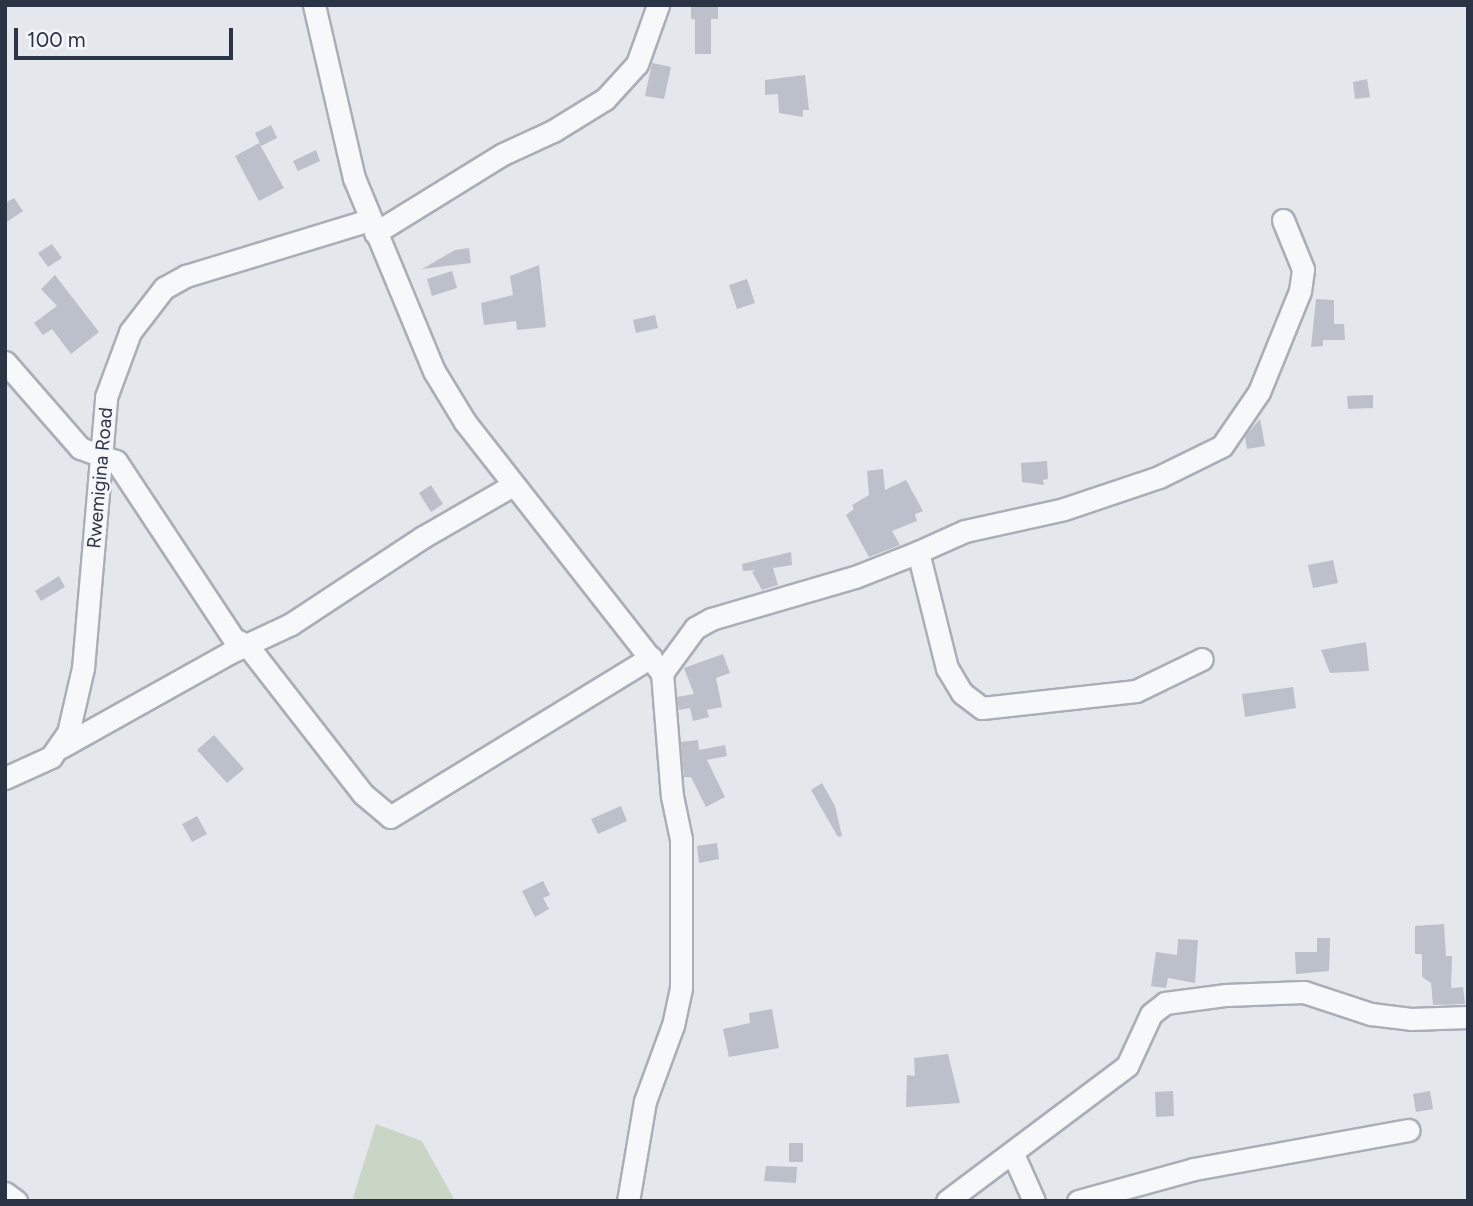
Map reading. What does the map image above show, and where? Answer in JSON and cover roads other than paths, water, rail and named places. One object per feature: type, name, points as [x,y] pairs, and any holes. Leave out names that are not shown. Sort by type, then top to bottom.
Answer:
[{"type":"street","points":[[314,5],[332,96],[372,227],[434,371],[513,485],[656,665],[672,796],[681,839],[681,988],[673,1025],[645,1101],[628,1201]]},
{"type":"street","name":"Rwemigina Road","points":[[61,747],[83,668],[99,452],[106,397],[130,332],[164,288],[253,254],[372,227],[503,154],[553,131],[605,99],[637,64],[658,5]]},
{"type":"street","points":[[5,362],[80,448],[99,452],[116,461],[234,639],[247,645],[363,794],[390,817],[656,665],[695,628],[711,619],[855,577],[965,531],[1064,509],[1159,477],[1222,446],[1259,392],[1300,291],[1303,269],[1283,220]]},
{"type":"street","points":[[5,778],[51,757],[61,747],[247,645],[291,624],[423,537],[513,485]]},
{"type":"street","points":[[918,552],[947,668],[962,693],[982,708],[1136,691],[1202,659]]},
{"type":"street","points":[[947,1201],[1127,1066],[1151,1014],[1165,1003],[1226,995],[1304,992],[1371,1014],[1411,1019],[1468,1017]]},
{"type":"street","points":[[1078,1201],[1194,1169],[1408,1130]]},
{"type":"street","points":[[1013,1154],[1034,1201]]},
{"type":"street","points":[[5,1193],[16,1201]]}]
